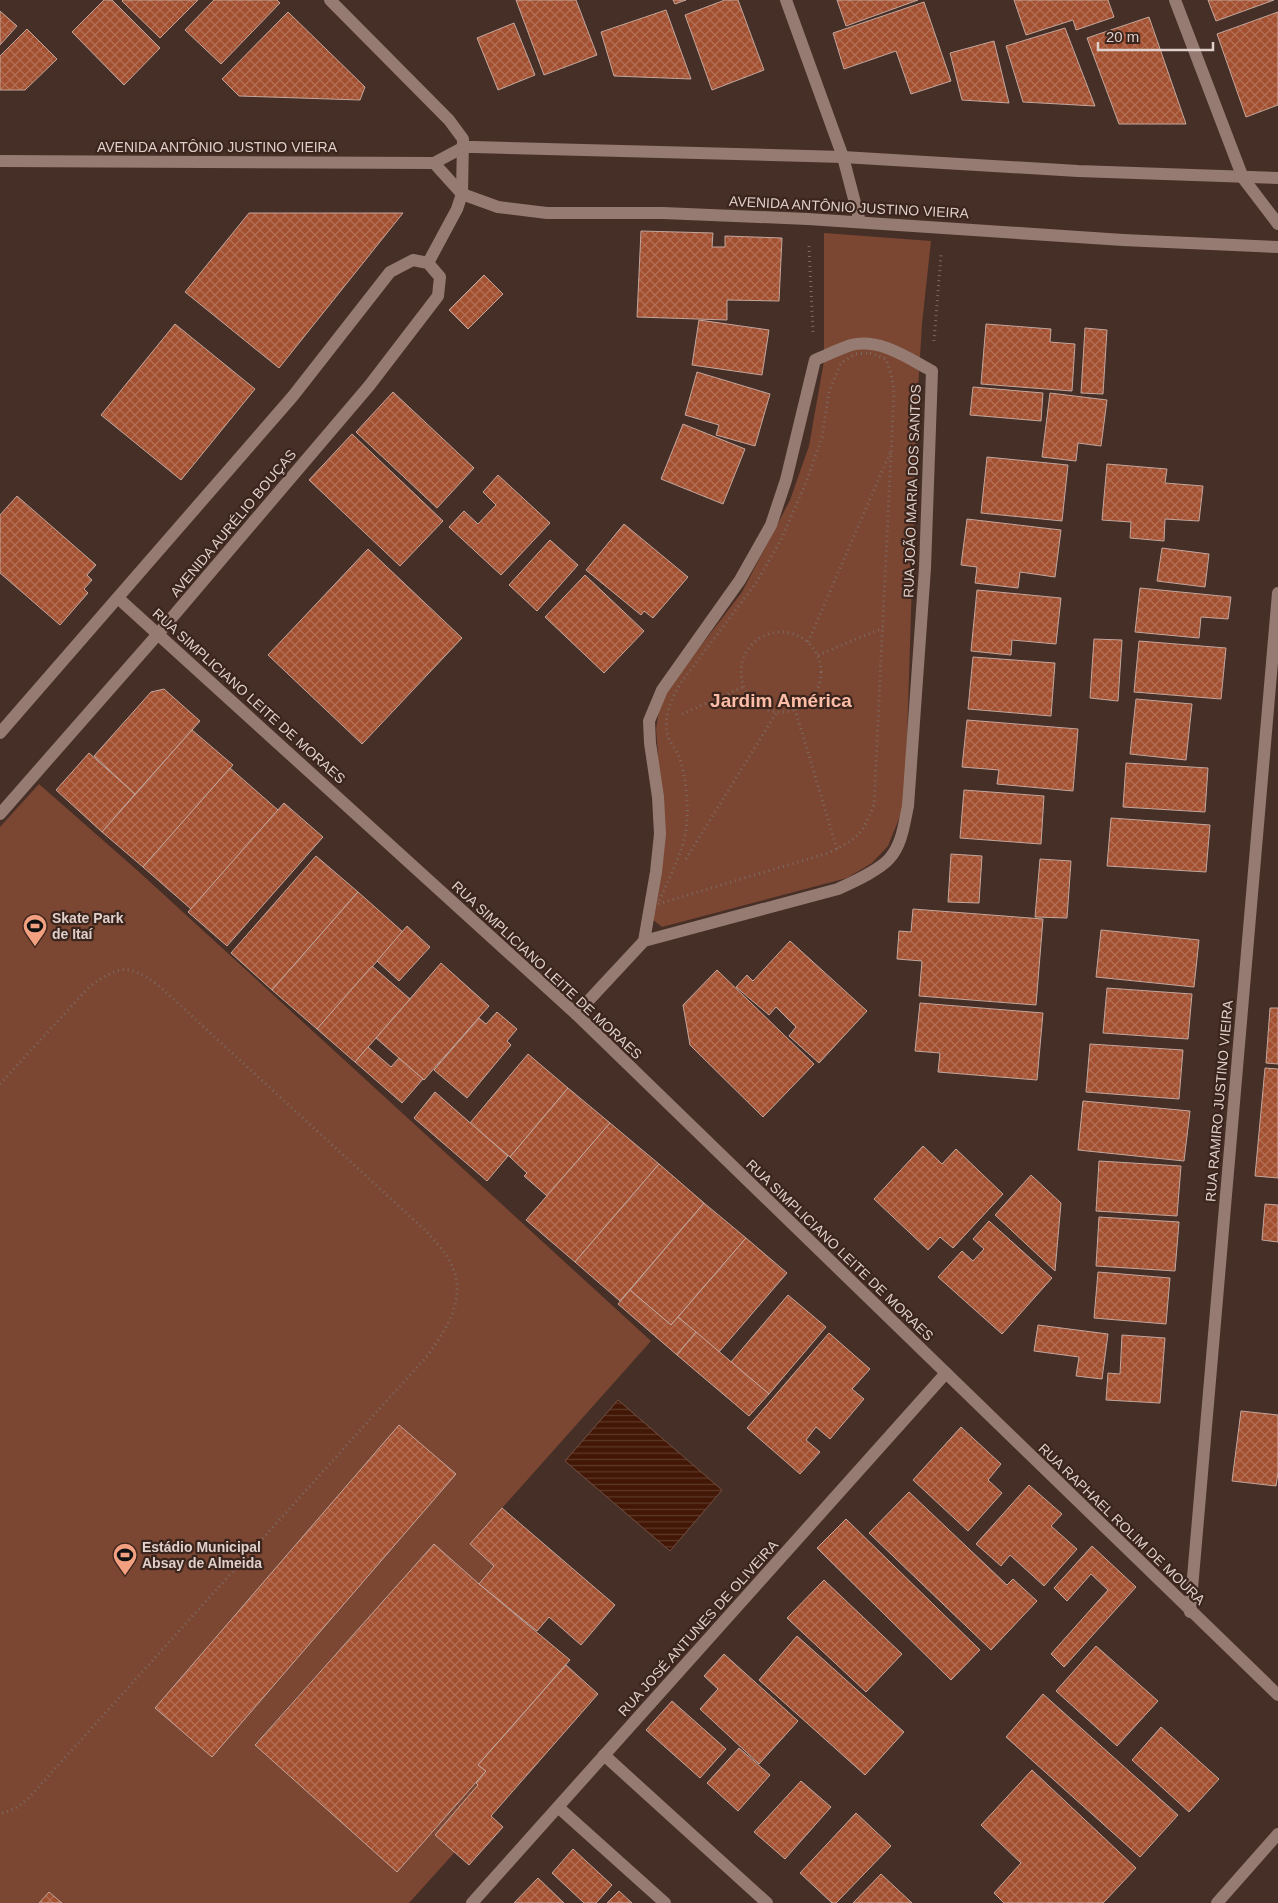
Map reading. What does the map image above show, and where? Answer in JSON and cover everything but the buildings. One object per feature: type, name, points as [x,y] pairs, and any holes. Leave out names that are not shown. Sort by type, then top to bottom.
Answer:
[{"type":"street","points":[[0,733],[293,396],[390,272],[413,260],[428,263],[457,209],[462,194],[464,147],[463,139],[459,132],[330,0]]},
{"type":"street","points":[[786,0],[843,157],[860,222]]},
{"type":"street","points":[[1175,0],[1243,178],[1278,224]]},
{"type":"street","name":"AVENIDA ANTÔNIO JUSTINO VIEIRA","points":[[0,161],[434,163],[464,147],[843,157],[1078,171],[1278,178]]},
{"type":"street","name":"AVENIDA ANTÔNIO JUSTINO VIEIRA","points":[[434,163],[462,194],[498,207],[547,213],[663,213],[808,219],[1123,240],[1278,247]]},
{"type":"street","name":"AVENIDA AURÉLIO BOUÇAS","points":[[0,814],[158,634],[369,386],[438,296],[440,276],[428,263]]},
{"type":"street","name":"RUA JOÃO MARIA DOS SANTOS","points":[[644,942],[838,889],[863,878],[889,859],[900,839],[908,806],[926,568],[932,371],[885,347],[870,344],[853,345],[815,360]]},
{"type":"street","points":[[576,1014],[644,942],[656,872],[660,834],[658,797],[650,743],[649,721],[662,690],[740,580],[771,525],[786,480],[815,360]]},
{"type":"street","name":"RUA RAMIRO JUSTINO VIEIRA","points":[[1190,1612],[1278,593]]},
{"type":"street","name":"RUA SIMPLICIANO LEITE DE MORAES","points":[[118,598],[576,1014],[946,1373]]},
{"type":"street","name":"RUA RAPHAEL ROLIM DE MOURA","points":[[946,1373],[1190,1612],[1278,1695]]},
{"type":"street","name":"RUA JOSÉ ANTUNES DE OLIVEIRA","points":[[472,1903],[946,1373]]},
{"type":"street","points":[[604,1755],[767,1903]]},
{"type":"street","points":[[558,1807],[665,1903]]},
{"type":"street","points":[[1217,1903],[1278,1834]]},
{"type":"path","points":[[808,219],[815,360]]},
{"type":"path","points":[[932,371],[944,227]]},
{"type":"path","points":[[870,353],[886,360],[892,377],[894,392],[874,805],[864,829],[852,841],[837,849],[658,904],[683,848],[687,820],[686,788],[680,759],[669,738],[665,721],[671,701],[680,684],[756,583],[781,540],[807,480],[822,437],[830,392],[841,363],[854,354],[870,353]]},
{"type":"path","points":[[808,642],[892,449]]},
{"type":"path","points":[[818,655],[883,628]]},
{"type":"path","points":[[780,631],[797,635],[808,642],[818,655],[820,677],[817,690],[808,702],[795,709],[777,712],[762,707],[750,698],[744,687],[741,667],[743,658],[750,646],[764,635],[780,631]]},
{"type":"path","points":[[665,721],[744,687]]},
{"type":"path","points":[[795,709],[837,849]]},
{"type":"path","points":[[684,862],[777,712]]},
{"type":"path","points":[[658,904],[679,871]]},
{"type":"path","points":[[0,1084],[90,986],[108,974],[121,969],[132,969],[157,984],[427,1232],[453,1267],[458,1297],[448,1325],[428,1355],[24,1803],[0,1814]]},
{"type":"shaded area","points":[[824,233],[931,241],[922,324],[918,390],[905,804],[888,846],[872,863],[847,878],[662,927],[651,918],[658,754],[656,729],[661,698],[742,592],[790,500],[809,446],[824,361]]},
{"type":"shaded area","points":[[39,784],[138,871],[651,1341],[470,1544],[494,1566],[479,1584],[434,1544],[255,1744],[397,1871],[476,1783],[478,1785],[435,1835],[455,1852],[409,1903],[62,1903],[49,1892],[39,1903],[0,1903],[0,827]]},
{"type":"shaded area","points":[[618,1400],[722,1490],[670,1551],[565,1461]]},
{"type":"place","name":"Skate Park de Itaí","points":[[35,947]]},
{"type":"place","name":"Estádio Municipal Absay de Almeida","points":[[125,1576]]},
{"type":"district","name":"Jardim América","points":[[781,700]]}]
